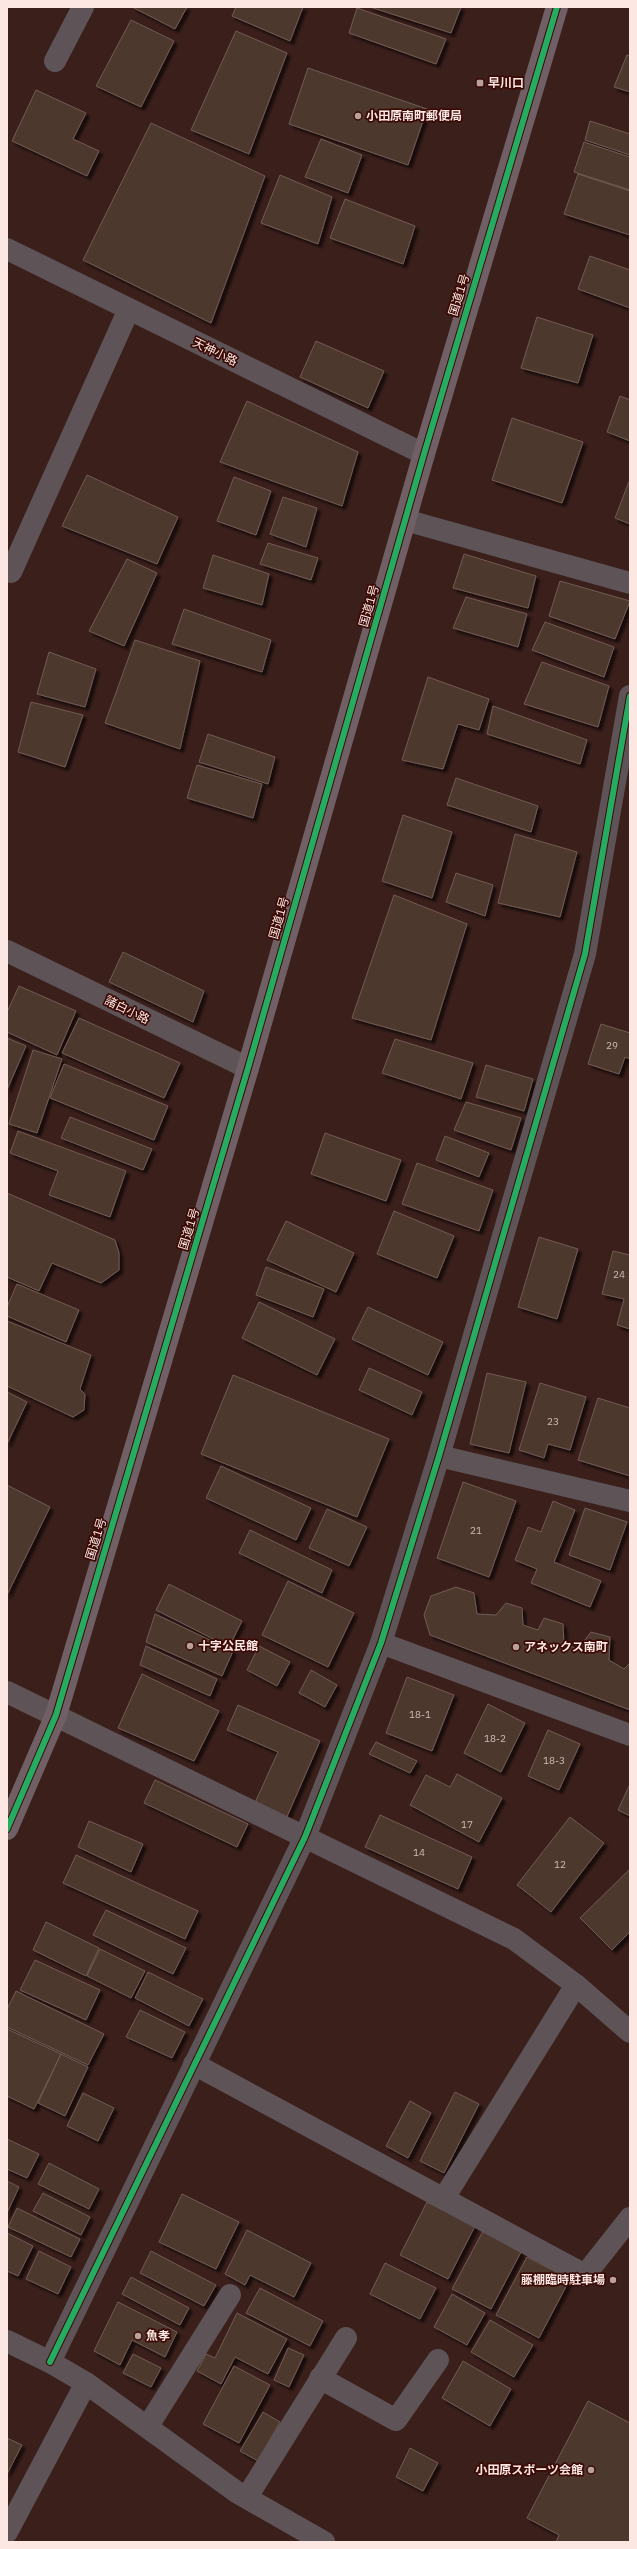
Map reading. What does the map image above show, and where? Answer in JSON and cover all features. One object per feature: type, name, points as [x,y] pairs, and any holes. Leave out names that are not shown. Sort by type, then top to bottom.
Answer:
[{"type":"highway","name":"国道1号","points":[[7,1829],[56,1715],[248,1068],[424,454],[557,7]]},
{"type":"street","points":[[55,61],[83,7]]},
{"type":"street","name":"天神小路","points":[[7,249],[424,454]]},
{"type":"street","points":[[10,572],[129,309]]},
{"type":"street","points":[[405,520],[630,583]]},
{"type":"street","points":[[50,2362],[305,1837],[381,1643],[440,1456],[585,954],[629,701]]},
{"type":"street","name":"諸白小路","points":[[7,951],[248,1068]]},
{"type":"street","points":[[440,1456],[630,1500]]},
{"type":"street","points":[[381,1643],[630,1735]]},
{"type":"street","points":[[7,1692],[514,1939],[576,1985],[630,2032]]},
{"type":"street","points":[[444,2198],[576,1985]]},
{"type":"street","points":[[194,2064],[585,2275],[630,2218]]},
{"type":"street","points":[[148,2426],[230,2295]]},
{"type":"street","points":[[247,2498],[346,2338]]},
{"type":"street","points":[[7,2341],[50,2362],[86,2383],[247,2498],[324,2542]]},
{"type":"street","points":[[320,2378],[396,2420],[438,2360]]},
{"type":"street","points":[[7,2532],[86,2383]]},
{"type":"building","points":[[132,7],[187,7],[175,29]]},
{"type":"building","points":[[236,7],[303,7],[290,41],[232,16]]},
{"type":"building","points":[[370,7],[461,7],[451,33]]},
{"type":"building","points":[[357,8],[446,39],[436,64],[349,33]]},
{"type":"building","points":[[131,20],[174,41],[141,107],[96,86]]},
{"type":"building","points":[[236,31],[287,53],[249,154],[191,130]]},
{"type":"building","points":[[627,55],[630,56],[630,92],[614,87]]},
{"type":"building","name":"小田原南町郵便局","points":[[308,68],[427,109],[408,165],[289,124]]},
{"type":"building","points":[[36,90],[86,113],[73,139],[99,151],[87,176],[12,141]]},
{"type":"building","points":[[590,121],[630,134],[630,155],[585,140]]},
{"type":"building","points":[[151,123],[265,176],[211,323],[83,260]]},
{"type":"building","points":[[321,139],[362,155],[348,193],[305,177]]},
{"type":"building","points":[[584,142],[630,157],[630,190],[574,172]]},
{"type":"building","points":[[578,174],[630,191],[630,235],[564,214]]},
{"type":"building","points":[[280,175],[332,197],[318,244],[261,223]]},
{"type":"building","points":[[345,199],[415,226],[403,264],[330,238]]},
{"type":"building","points":[[590,256],[630,270],[630,308],[578,289]]},
{"type":"building","points":[[537,317],[593,335],[578,383],[521,368]]},
{"type":"building","points":[[316,341],[384,371],[368,408],[300,377]]},
{"type":"building","points":[[620,396],[630,400],[630,441],[607,432]]},
{"type":"building","points":[[247,401],[358,452],[342,506],[220,462]]},
{"type":"building","points":[[512,418],[583,442],[562,503],[492,480]]},
{"type":"building","points":[[87,475],[178,517],[157,564],[62,526]]},
{"type":"building","points":[[234,477],[271,491],[256,535],[217,521]]},
{"type":"building","points":[[630,479],[630,524],[615,518]]},
{"type":"building","points":[[283,497],[317,508],[306,547],[270,534]]},
{"type":"building","points":[[268,543],[318,558],[311,580],[260,564]]},
{"type":"building","points":[[464,554],[536,576],[528,608],[453,588]]},
{"type":"building","points":[[213,555],[269,574],[262,605],[203,588]]},
{"type":"building","points":[[127,559],[157,573],[124,646],[89,631]]},
{"type":"building","points":[[560,581],[630,601],[615,639],[549,616]]},
{"type":"building","points":[[466,597],[527,614],[518,647],[453,628]]},
{"type":"building","points":[[184,609],[271,640],[262,672],[172,644]]},
{"type":"building","points":[[545,622],[614,647],[604,677],[532,650]]},
{"type":"building","points":[[135,640],[200,661],[180,749],[105,723]]},
{"type":"building","points":[[49,652],[96,669],[85,707],[37,694]]},
{"type":"building","points":[[542,662],[609,686],[598,727],[524,704]]},
{"type":"building","points":[[428,677],[489,699],[479,730],[458,724],[443,769],[402,760]]},
{"type":"building","points":[[31,702],[83,715],[65,767],[18,752]]},
{"type":"building","points":[[493,706],[587,740],[580,764],[487,734]]},
{"type":"building","points":[[208,734],[275,757],[268,784],[199,762]]},
{"type":"building","points":[[197,765],[262,784],[253,818],[187,798]]},
{"type":"building","points":[[456,778],[538,806],[531,832],[447,805]]},
{"type":"building","points":[[403,815],[452,832],[432,898],[382,881]]},
{"type":"building","points":[[515,834],[577,852],[560,917],[498,903]]},
{"type":"building","points":[[456,873],[493,885],[485,916],[446,902]]},
{"type":"building","points":[[394,895],[467,924],[431,1040],[352,1018]]},
{"type":"building","points":[[123,952],[204,991],[193,1022],[109,982]]},
{"type":"building","points":[[19,986],[76,1011],[57,1055],[7,1032],[7,1012]]},
{"type":"building","points":[[79,1018],[180,1063],[164,1098],[62,1053]]},
{"type":"building","points":[[601,1024],[630,1033],[630,1059],[625,1057],[619,1074],[588,1064]]},
{"type":"building","points":[[7,1038],[26,1046],[7,1090]]},
{"type":"building","points":[[395,1039],[473,1063],[461,1099],[382,1073]]},
{"type":"building","points":[[33,1050],[62,1059],[37,1133],[9,1124]]},
{"type":"building","points":[[64,1064],[168,1106],[154,1140],[50,1098]]},
{"type":"building","points":[[486,1065],[533,1079],[524,1111],[476,1097]]},
{"type":"building","points":[[466,1102],[521,1118],[511,1150],[454,1130]]},
{"type":"building","points":[[70,1117],[152,1149],[143,1170],[61,1138]]},
{"type":"building","points":[[18,1131],[126,1171],[110,1217],[49,1195],[58,1171],[10,1153]]},
{"type":"building","points":[[325,1133],[401,1160],[386,1201],[311,1174]]},
{"type":"building","points":[[445,1136],[489,1153],[479,1177],[436,1160]]},
{"type":"building","points":[[417,1163],[493,1190],[479,1231],[402,1204]]},
{"type":"building","points":[[7,1193],[115,1240],[119,1253],[119,1270],[101,1283],[52,1263],[39,1291],[7,1277]]},
{"type":"building","points":[[394,1211],[454,1236],[437,1278],[377,1254]]},
{"type":"building","points":[[286,1221],[354,1253],[336,1292],[267,1260]]},
{"type":"building","points":[[539,1237],[578,1249],[557,1319],[518,1307]]},
{"type":"building","points":[[613,1251],[630,1255],[630,1329],[617,1325],[624,1299],[602,1294]]},
{"type":"building","points":[[266,1267],[324,1289],[313,1317],[256,1295]]},
{"type":"building","points":[[17,1284],[79,1310],[66,1342],[7,1316],[7,1307]]},
{"type":"building","points":[[259,1302],[335,1339],[317,1375],[242,1338]]},
{"type":"building","points":[[368,1307],[443,1342],[428,1375],[352,1339]]},
{"type":"building","points":[[7,1321],[91,1355],[80,1389],[85,1394],[84,1410],[73,1417],[7,1386]]},
{"type":"building","points":[[369,1368],[422,1392],[412,1415],[359,1390]]},
{"type":"building","points":[[487,1373],[526,1382],[509,1453],[470,1444]]},
{"type":"building","points":[[233,1375],[389,1439],[357,1517],[201,1454]]},
{"type":"building","points":[[540,1383],[586,1397],[570,1450],[548,1444],[544,1458],[519,1450]]},
{"type":"building","points":[[7,1392],[27,1402],[7,1444]]},
{"type":"building","points":[[598,1398],[630,1408],[630,1476],[578,1460]]},
{"type":"building","points":[[221,1466],[311,1508],[296,1540],[206,1498]]},
{"type":"building","points":[[463,1482],[516,1501],[489,1577],[437,1558]]},
{"type":"building","points":[[7,1485],[50,1507],[7,1595]]},
{"type":"building","points":[[553,1501],[575,1510],[554,1562],[601,1581],[590,1607],[531,1583],[537,1569],[515,1560],[528,1527],[541,1532]]},
{"type":"building","points":[[585,1508],[627,1522],[610,1570],[569,1555]]},
{"type":"building","points":[[327,1509],[367,1527],[349,1566],[309,1548]]},
{"type":"building","points":[[250,1530],[332,1570],[322,1593],[239,1553]]},
{"type":"building","points":[[288,1581],[354,1613],[328,1667],[262,1635]]},
{"type":"building","points":[[169,1584],[242,1621],[229,1647],[156,1610]]},
{"type":"building","name":"アネックス南町","points":[[456,1587],[474,1593],[477,1614],[496,1615],[506,1603],[522,1608],[523,1625],[538,1630],[544,1618],[563,1624],[564,1644],[578,1649],[591,1632],[610,1637],[609,1660],[624,1669],[630,1663],[630,1710],[430,1635],[424,1615],[431,1596]]},
{"type":"building","name":"十字公民館","points":[[155,1614],[233,1651],[222,1676],[146,1642]]},
{"type":"building","points":[[146,1646],[217,1679],[210,1696],[140,1665]]},
{"type":"building","points":[[259,1646],[290,1662],[277,1686],[247,1670]]},
{"type":"building","points":[[311,1670],[337,1685],[325,1707],[299,1693]]},
{"type":"building","points":[[142,1674],[219,1711],[194,1761],[118,1728]]},
{"type":"building","points":[[407,1677],[454,1695],[432,1751],[386,1733]]},
{"type":"building","points":[[488,1704],[525,1723],[501,1772],[464,1753]]},
{"type":"building","points":[[238,1705],[320,1741],[286,1819],[254,1805],[278,1752],[227,1730]]},
{"type":"building","points":[[548,1730],[580,1744],[559,1790],[528,1776]]},
{"type":"building","points":[[376,1742],[417,1761],[410,1773],[369,1754]]},
{"type":"building","points":[[457,1774],[502,1798],[479,1842],[410,1805],[426,1775],[450,1787]]},
{"type":"building","points":[[155,1780],[248,1824],[237,1847],[144,1803]]},
{"type":"building","points":[[630,1784],[630,1816],[618,1810]]},
{"type":"building","points":[[380,1815],[472,1857],[458,1889],[365,1847]]},
{"type":"building","points":[[570,1817],[604,1843],[551,1912],[517,1885]]},
{"type":"building","points":[[89,1821],[143,1844],[131,1872],[78,1847]]},
{"type":"building","points":[[76,1855],[198,1911],[185,1939],[63,1883]]},
{"type":"building","points":[[630,1869],[630,1932],[612,1950],[580,1918]]},
{"type":"building","points":[[106,1910],[186,1948],[173,1974],[93,1935]]},
{"type":"building","points":[[46,1922],[99,1948],[86,1976],[33,1950]]},
{"type":"building","points":[[100,1949],[145,1971],[131,1998],[87,1976]]},
{"type":"building","points":[[35,1960],[100,1990],[86,2020],[20,1990]]},
{"type":"building","points":[[148,1972],[203,1999],[189,2026],[135,1998]]},
{"type":"building","points":[[16,1991],[104,2034],[88,2065],[7,2027],[7,2009]]},
{"type":"building","points":[[140,2010],[185,2032],[172,2058],[126,2037]]},
{"type":"building","points":[[7,2029],[61,2054],[34,2109],[7,2096]]},
{"type":"building","points":[[61,2054],[88,2067],[65,2116],[38,2103]]},
{"type":"building","points":[[455,2092],[479,2104],[444,2173],[420,2161]]},
{"type":"building","points":[[83,2093],[114,2108],[98,2141],[67,2126]]},
{"type":"building","points":[[410,2101],[431,2113],[408,2158],[386,2146]]},
{"type":"building","points":[[7,2139],[39,2154],[27,2178],[7,2169]]},
{"type":"building","points":[[49,2163],[99,2189],[89,2209],[38,2184]]},
{"type":"building","points":[[7,2181],[19,2187],[7,2213]]},
{"type":"building","points":[[43,2193],[90,2217],[81,2235],[33,2211]]},
{"type":"building","points":[[182,2194],[239,2222],[216,2269],[159,2242]]},
{"type":"building","points":[[427,2202],[475,2226],[448,2279],[400,2255]]},
{"type":"building","points":[[17,2208],[80,2239],[71,2257],[8,2227]]},
{"type":"building","points":[[247,2230],[311,2263],[294,2297],[250,2275],[245,2285],[225,2274]]},
{"type":"building","points":[[483,2231],[521,2252],[491,2309],[452,2289]]},
{"type":"building","points":[[7,2233],[33,2246],[18,2276],[7,2271]]},
{"type":"building","points":[[39,2251],[71,2267],[58,2294],[26,2279]]},
{"type":"building","points":[[151,2251],[216,2285],[204,2306],[140,2273]]},
{"type":"building","points":[[527,2257],[570,2279],[539,2338],[496,2315]]},
{"type":"building","points":[[385,2263],[436,2288],[420,2319],[370,2294]]},
{"type":"building","points":[[131,2277],[189,2308],[180,2325],[122,2294]]},
{"type":"building","points":[[260,2288],[323,2321],[310,2346],[246,2313]]},
{"type":"building","points":[[452,2294],[485,2313],[467,2345],[434,2327]]},
{"type":"building","name":"魚孝","points":[[118,2302],[177,2332],[165,2357],[132,2340],[120,2365],[94,2351]]},
{"type":"building","points":[[237,2313],[287,2339],[268,2374],[235,2357],[221,2384],[197,2371],[206,2354],[215,2358]]},
{"type":"building","points":[[490,2320],[533,2345],[514,2377],[471,2352]]},
{"type":"building","points":[[288,2348],[304,2355],[289,2387],[274,2380]]},
{"type":"building","points":[[133,2354],[161,2368],[151,2387],[123,2373]]},
{"type":"building","points":[[463,2361],[511,2389],[490,2426],[442,2398]]},
{"type":"building","points":[[234,2366],[270,2385],[239,2443],[203,2424]]},
{"type":"building","name":"小田原スポーツ会館","points":[[588,2401],[630,2423],[630,2542],[556,2542],[559,2535],[527,2518]]},
{"type":"building","points":[[263,2412],[280,2422],[258,2461],[240,2451]]},
{"type":"building","points":[[7,2438],[22,2445],[7,2474]]},
{"type":"building","points":[[410,2448],[438,2463],[423,2491],[396,2477]]},
{"type":"cycle path","points":[[7,1829],[56,1715],[248,1068],[424,454],[557,7]]},
{"type":"cycle path","points":[[50,2362],[305,1837],[381,1643],[439,1456],[585,954],[630,696]]},
{"type":"place","name":"早川口","points":[[480,83]]},
{"type":"place","name":"小田原南町郵便局","points":[[358,116]]},
{"type":"place","name":"十字公民館","points":[[190,1646]]},
{"type":"place","name":"アネックス南町","points":[[516,1647]]},
{"type":"place","name":"藤棚臨時駐車場","points":[[613,2280]]},
{"type":"place","name":"魚孝","points":[[138,2336]]},
{"type":"place","name":"小田原スポーツ会館","points":[[591,2470]]}]
